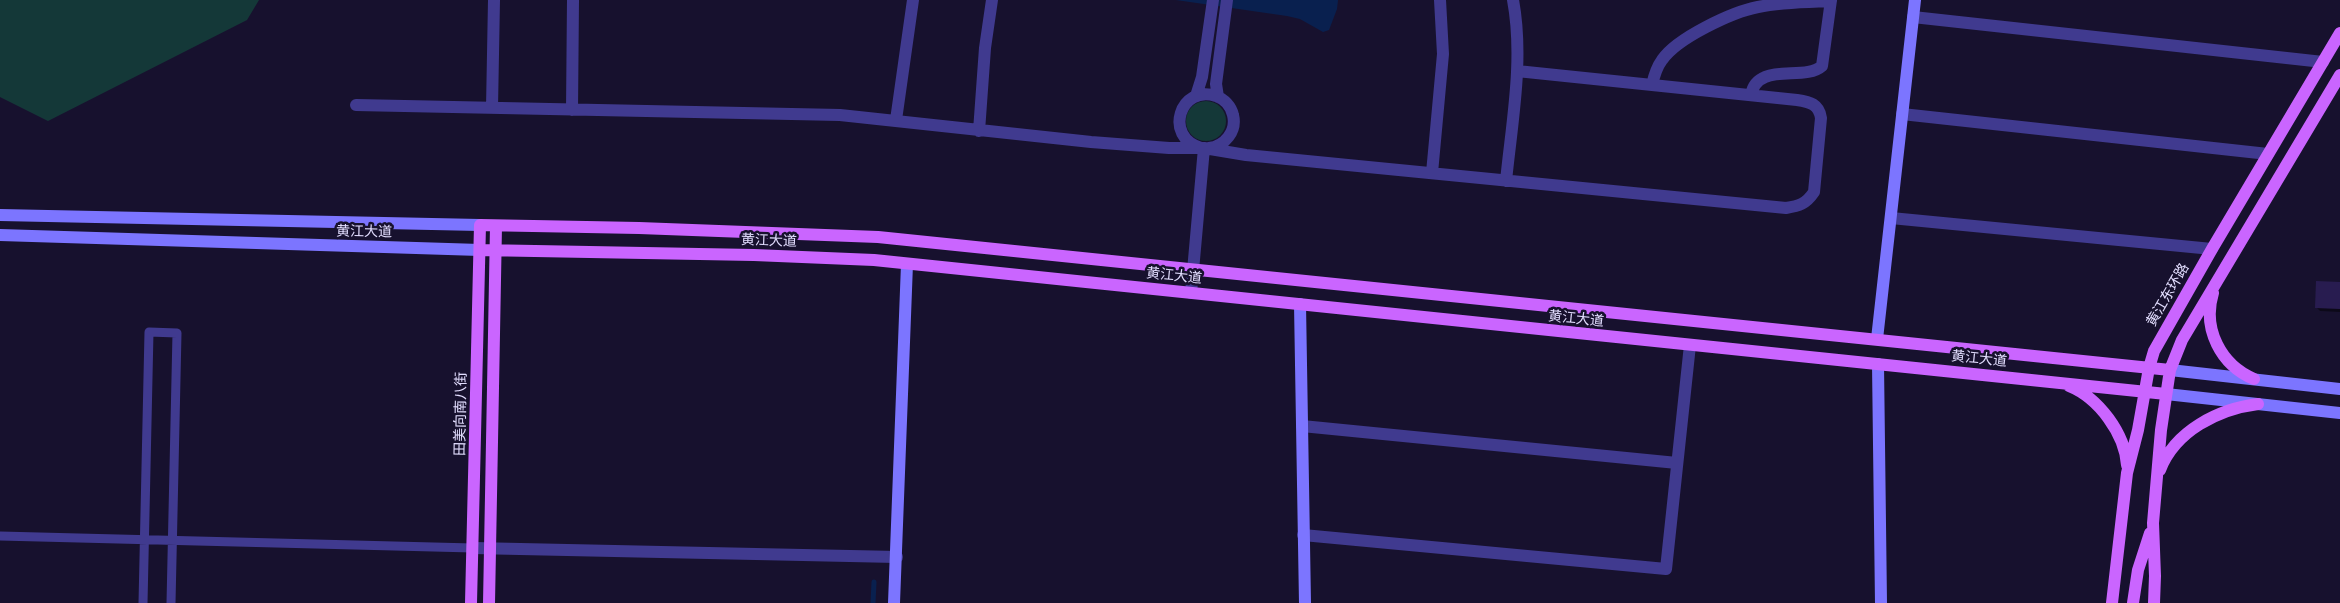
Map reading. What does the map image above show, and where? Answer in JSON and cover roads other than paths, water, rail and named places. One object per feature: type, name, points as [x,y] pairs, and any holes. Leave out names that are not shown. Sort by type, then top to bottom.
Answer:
[{"type":"main road","points":[[1877,339],[1915,0]]},
{"type":"main road","name":"黄江东环路","points":[[2112,603],[2127,473],[2138,430],[2149,368],[2161,337],[2340,34]]},
{"type":"main road","points":[[2154,603],[2153,523],[2156,480],[2170,370],[2182,340],[2340,75]]},
{"type":"main road","name":"黄江大道","points":[[0,215],[697,230],[878,237],[1193,268],[2340,388]]},
{"type":"main road","name":"田美向南八街","points":[[471,603],[480,225]]},
{"type":"main road","points":[[489,603],[496,226]]},
{"type":"main road","name":"黄江大道","points":[[0,235],[480,250],[754,255],[907,264],[2060,382],[2340,413]]},
{"type":"main road","points":[[894,603],[907,264]]},
{"type":"main road","points":[[2216,284],[2210,308],[2215,341],[2225,359],[2242,374],[2254,379]]},
{"type":"main road","points":[[1300,304],[1305,603]]},
{"type":"main road","points":[[1878,364],[1881,603]]},
{"type":"main road","points":[[2060,382],[2076,388],[2088,398],[2115,428],[2124,446],[2127,473]]},
{"type":"main road","points":[[2156,480],[2164,459],[2195,428],[2232,408],[2258,404]]},
{"type":"main road","points":[[2134,598],[2138,570],[2153,523]]},
{"type":"street","points":[[492,108],[494,0]]},
{"type":"street","points":[[572,110],[573,0]]},
{"type":"street","points":[[896,120],[913,0]]},
{"type":"street","points":[[979,131],[985,48],[992,0]]},
{"type":"street","points":[[1196,96],[1202,77],[1213,0]]},
{"type":"street","points":[[1218,97],[1216,84],[1227,0]]},
{"type":"street","points":[[1432,173],[1443,54],[1440,0]]},
{"type":"street","points":[[1506,181],[1517,71],[1518,38],[1513,0]]},
{"type":"street","points":[[1652,85],[1655,72],[1663,58],[1688,38],[1720,19],[1757,7],[1797,2],[1831,1],[1822,66],[1813,71],[1776,74],[1762,79],[1755,86],[1751,96]]},
{"type":"street","points":[[1913,17],[2323,62]]},
{"type":"street","points":[[356,105],[840,115],[1091,142],[1169,148],[1204,148],[1246,155],[1786,208],[1799,206],[1809,200],[1814,192],[1821,118],[1820,110],[1816,105],[1809,102],[1517,71]]},
{"type":"street","points":[[1206,94],[1218,97],[1231,109],[1234,118],[1232,128],[1225,141],[1216,146],[1204,148],[1188,141],[1183,135],[1179,124],[1185,105],[1196,96],[1206,94]]},
{"type":"street","points":[[1902,114],[2268,154]]},
{"type":"street","points":[[1191,293],[1204,148]]},
{"type":"street","points":[[1891,218],[2212,249]]},
{"type":"street","points":[[1303,535],[1666,569],[1690,345]]},
{"type":"street","points":[[1302,426],[1677,463]]},
{"type":"street","points":[[473,548],[896,557]]},
{"type":"lane","points":[[143,603],[149,332],[177,332],[171,603]]},
{"type":"lane","points":[[0,536],[473,548]]},
{"type":"water","points":[[1176,0],[1338,0],[1337,9],[1329,30],[1323,32],[1300,19],[1287,16]]},
{"type":"waterway","points":[[873,603],[874,582]]}]
